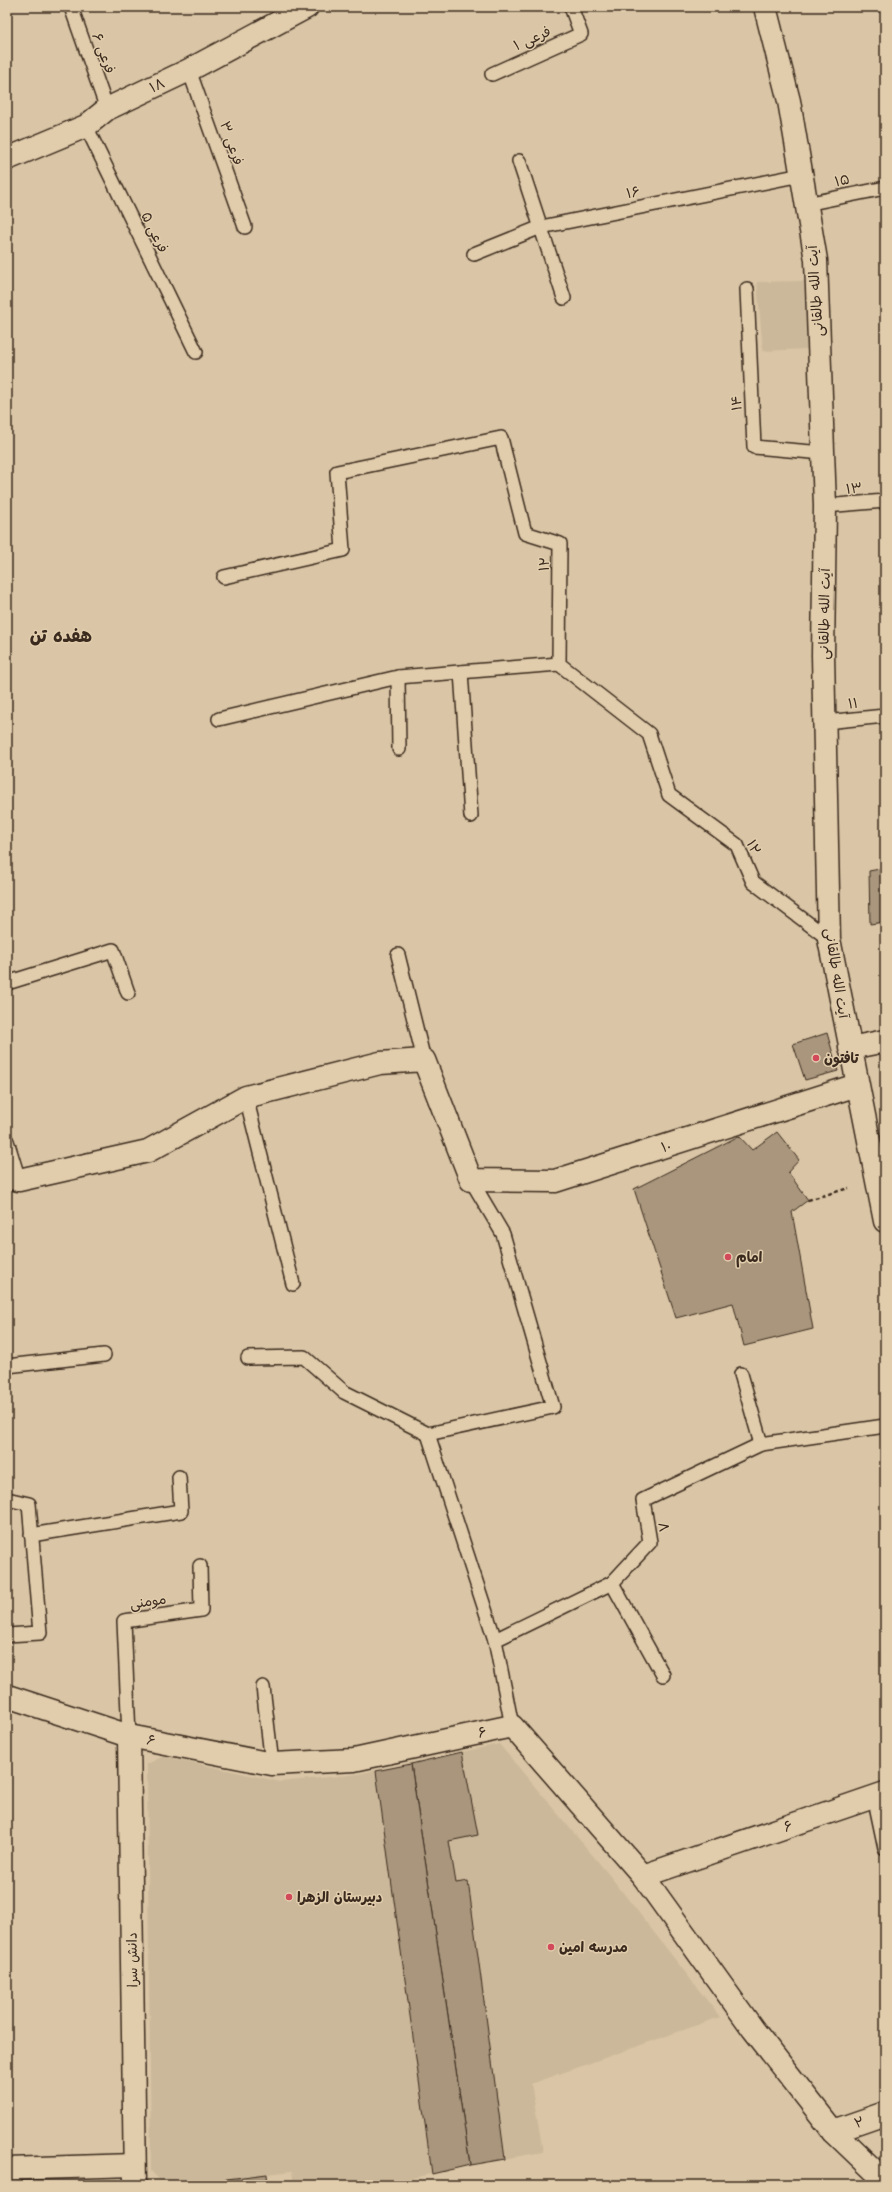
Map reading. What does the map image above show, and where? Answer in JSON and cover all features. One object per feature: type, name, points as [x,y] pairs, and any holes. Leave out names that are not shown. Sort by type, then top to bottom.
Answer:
[{"type":"street","name":"۱۸","points":[[7,159],[86,126],[108,109],[189,70],[307,7]]},
{"type":"street","name":"آیت الله طالقانی","points":[[765,7],[789,102],[816,260],[825,506],[823,655],[829,940],[885,1221]]},
{"type":"street","points":[[850,1048],[885,1041]]},
{"type":"street","points":[[13,1179],[148,1151],[246,1097],[380,1062],[424,1060],[471,1180]]},
{"type":"street","name":"۱۰","points":[[471,1180],[555,1181],[857,1085]]},
{"type":"street","name":"۶","points":[[7,1696],[129,1736],[272,1764],[354,1760],[512,1726]]},
{"type":"street","points":[[512,1726],[643,1876],[753,2029],[833,2130],[885,2181]]},
{"type":"street","name":"دانش سرا","points":[[129,1736],[134,2175]]},
{"type":"street","name":"۶","points":[[643,1876],[880,1795]]},
{"type":"street","name":"۲","points":[[833,2130],[885,2113]]},
{"type":"street","points":[[7,2169],[134,2175]]},
{"type":"lane","name":"فرعی ۶","points":[[71,7],[108,109]]},
{"type":"lane","name":"فرعی ۱","points":[[492,74],[581,34],[571,7]]},
{"type":"lane","name":"فرعی ۳","points":[[189,70],[244,228]]},
{"type":"lane","name":"فرعی ۵","points":[[86,126],[196,352]]},
{"type":"lane","points":[[519,161],[564,298]]},
{"type":"lane","name":"۱۶","points":[[474,254],[541,227],[801,175]]},
{"type":"lane","name":"۱۵","points":[[806,204],[885,188]]},
{"type":"lane","name":"۱۴","points":[[747,289],[754,447],[823,453]]},
{"type":"lane","name":"۱۲","points":[[224,577],[342,550],[337,472],[501,438],[525,533],[560,544],[559,664],[649,734],[669,795],[737,845],[753,882],[829,940]]},
{"type":"lane","name":"۱۳","points":[[825,506],[885,501]]},
{"type":"lane","points":[[219,719],[398,677],[559,664]]},
{"type":"lane","points":[[461,672],[471,816]]},
{"type":"lane","points":[[398,677],[400,749]]},
{"type":"lane","name":"۱۱","points":[[825,722],[885,716]]},
{"type":"lane","points":[[7,983],[113,950],[128,993]]},
{"type":"lane","points":[[398,955],[424,1060]]},
{"type":"lane","points":[[246,1097],[293,1284]]},
{"type":"lane","points":[[7,1141],[13,1179]]},
{"type":"lane","points":[[248,1358],[304,1357],[344,1392],[428,1434],[553,1407],[503,1234],[471,1180]]},
{"type":"lane","points":[[7,1366],[104,1355]]},
{"type":"lane","points":[[741,1374],[761,1444]]},
{"type":"lane","name":"۸","points":[[495,1640],[612,1583],[650,1542],[643,1500],[761,1444],[885,1426]]},
{"type":"lane","points":[[428,1434],[495,1640],[512,1726]]},
{"type":"lane","points":[[31,1535],[181,1511],[179,1477]]},
{"type":"lane","points":[[7,1499],[29,1504],[40,1633],[7,1635]]},
{"type":"lane","name":"مومنی","points":[[129,1736],[124,1621],[201,1610],[200,1566]]},
{"type":"lane","points":[[612,1583],[663,1675]]},
{"type":"lane","points":[[263,1687],[272,1764]]},
{"type":"lane","points":[[880,1795],[885,1848]]},
{"type":"path","points":[[808,1200],[877,1180]]},
{"type":"shaded area","points":[[804,281],[807,349],[763,351],[757,282]]},
{"type":"shaded area","name":"دبیرستان الزهرا","points":[[499,1744],[610,1876],[720,2017],[531,2084],[543,2152],[470,2165],[382,2185],[294,2185],[292,2171],[179,2185],[164,2185],[151,2171],[147,1764],[164,1756],[281,1782],[358,1774]]},
{"type":"building","points":[[885,868],[885,922],[870,924],[869,871]]},
{"type":"building","name":"تافتون","points":[[827,1033],[838,1071],[805,1080],[793,1044]]},
{"type":"building","name":"امام","points":[[777,1132],[799,1160],[788,1172],[808,1200],[792,1212],[813,1329],[744,1346],[733,1303],[676,1318],[634,1189],[739,1136],[752,1150]]},
{"type":"building","points":[[462,1752],[478,1835],[449,1841],[456,1883],[468,1881],[505,2159],[470,2165],[411,1764]]},
{"type":"building","points":[[411,1764],[470,2165],[432,2174],[376,1771]]},
{"type":"building","points":[[267,2174],[268,2185],[179,2185]]},
{"type":"place","name":"تافتون","points":[[816,1058]]},
{"type":"place","name":"امام","points":[[728,1257]]},
{"type":"place","name":"دبیرستان الزهرا","points":[[289,1897]]},
{"type":"place","name":"مدرسه امین","points":[[551,1947]]},
{"type":"district","name":"هفده تن","points":[[61,636]]}]
